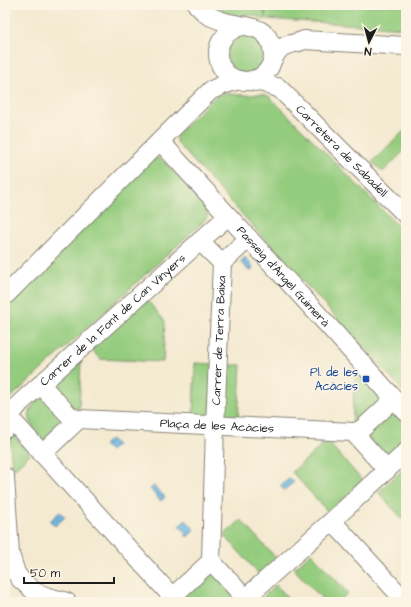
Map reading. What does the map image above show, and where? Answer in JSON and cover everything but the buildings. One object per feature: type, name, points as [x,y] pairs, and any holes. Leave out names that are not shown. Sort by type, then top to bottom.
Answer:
[{"type":"street","points":[[202,10],[223,21],[242,26],[250,26],[263,32],[272,44],[272,62]]},
{"type":"street","points":[[202,10],[217,33],[223,70],[228,74],[244,81],[264,83],[278,87]]},
{"type":"street","points":[[210,90],[214,80],[223,37],[228,32],[242,26]]},
{"type":"street","points":[[263,32],[300,36],[304,40]]},
{"type":"street","points":[[5,296],[210,90],[222,85],[256,79],[262,76],[267,71],[281,48],[304,40],[406,46]]},
{"type":"street","name":"Carretera de Sabadell","points":[[272,62],[276,80],[279,84],[278,87],[406,215]]},
{"type":"street","name":"Passeig d'Àngel Guimerà","points":[[160,141],[400,405]]},
{"type":"street","name":"Carrer de la Font de Can Vinyers","points":[[7,423],[20,403],[228,216]]},
{"type":"street","name":"Carrer de Terra Baixa","points":[[211,561],[222,263],[249,238]]},
{"type":"street","name":"Carrer de Terra Baixa","points":[[200,241],[222,263]]},
{"type":"street","points":[[41,385],[69,415],[79,419]]},
{"type":"street","points":[[387,470],[353,432],[358,431],[400,405]]},
{"type":"street","points":[[42,454],[79,419]]},
{"type":"street","name":"Plaça de les Acàcies","points":[[79,419],[353,432]]},
{"type":"street","points":[[7,423],[42,454],[175,599],[211,561],[243,600],[332,521],[406,452]]},
{"type":"street","points":[[5,477],[10,554],[16,573],[21,580],[35,592],[67,602]]},
{"type":"street","points":[[332,521],[406,602]]},
{"type":"green space","points":[[210,5],[265,5],[264,20],[256,16],[248,15],[235,17],[214,10]]},
{"type":"green space","points":[[266,5],[406,5],[406,28],[265,19]]},
{"type":"green space","points":[[242,35],[250,35],[257,38],[262,43],[265,54],[262,65],[257,70],[250,73],[242,73],[235,70],[230,65],[227,58],[227,50],[230,43],[235,38]]},
{"type":"green space","points":[[225,93],[237,95],[260,94],[270,97],[406,234],[406,394],[178,144],[176,139],[177,134],[216,96]]},
{"type":"green space","points":[[406,129],[406,149],[383,172],[372,162]]},
{"type":"green space","points":[[157,158],[163,160],[206,208],[208,213],[206,219],[5,403],[5,307],[152,159]]},
{"type":"green space","points":[[146,299],[165,321],[163,362],[100,359],[91,349]]},
{"type":"green space","points":[[81,358],[79,414],[52,385]]},
{"type":"green space","points":[[195,363],[213,364],[211,420],[193,419]]},
{"type":"green space","points":[[223,365],[241,365],[238,421],[220,420]]},
{"type":"green space","points":[[355,370],[381,399],[352,426]]},
{"type":"green space","points":[[42,394],[69,423],[51,449],[36,432],[29,417],[32,407]]},
{"type":"green space","points":[[390,409],[402,421],[406,432],[402,443],[394,453],[380,465],[360,436]]},
{"type":"green space","points":[[11,435],[13,435],[30,454],[12,471],[10,438]]},
{"type":"green space","points":[[327,441],[363,481],[328,512],[292,472]]},
{"type":"green space","points":[[406,467],[406,523],[378,492]]},
{"type":"green space","points":[[241,520],[277,559],[260,575],[224,535]]},
{"type":"green space","points":[[311,553],[348,593],[338,602],[325,602],[294,569]]},
{"type":"green space","points":[[215,560],[243,590],[230,602],[190,602],[177,588]]},
{"type":"green space","points":[[276,585],[292,602],[258,602],[259,601]]},
{"type":"water","points":[[244,258],[246,258],[253,267],[250,272],[241,263]]},
{"type":"water","points":[[111,439],[117,445],[110,451],[104,445]]},
{"type":"water","points":[[290,478],[294,482],[284,490],[280,486]]},
{"type":"water","points":[[154,486],[165,497],[161,501],[150,489]]},
{"type":"water","points":[[60,512],[65,517],[55,526],[50,521]]},
{"type":"water","points":[[186,520],[195,530],[187,537],[185,535],[187,533],[179,526]]},
{"type":"place","name":"Pl. de les Acàcies","points":[[366,379]]}]
